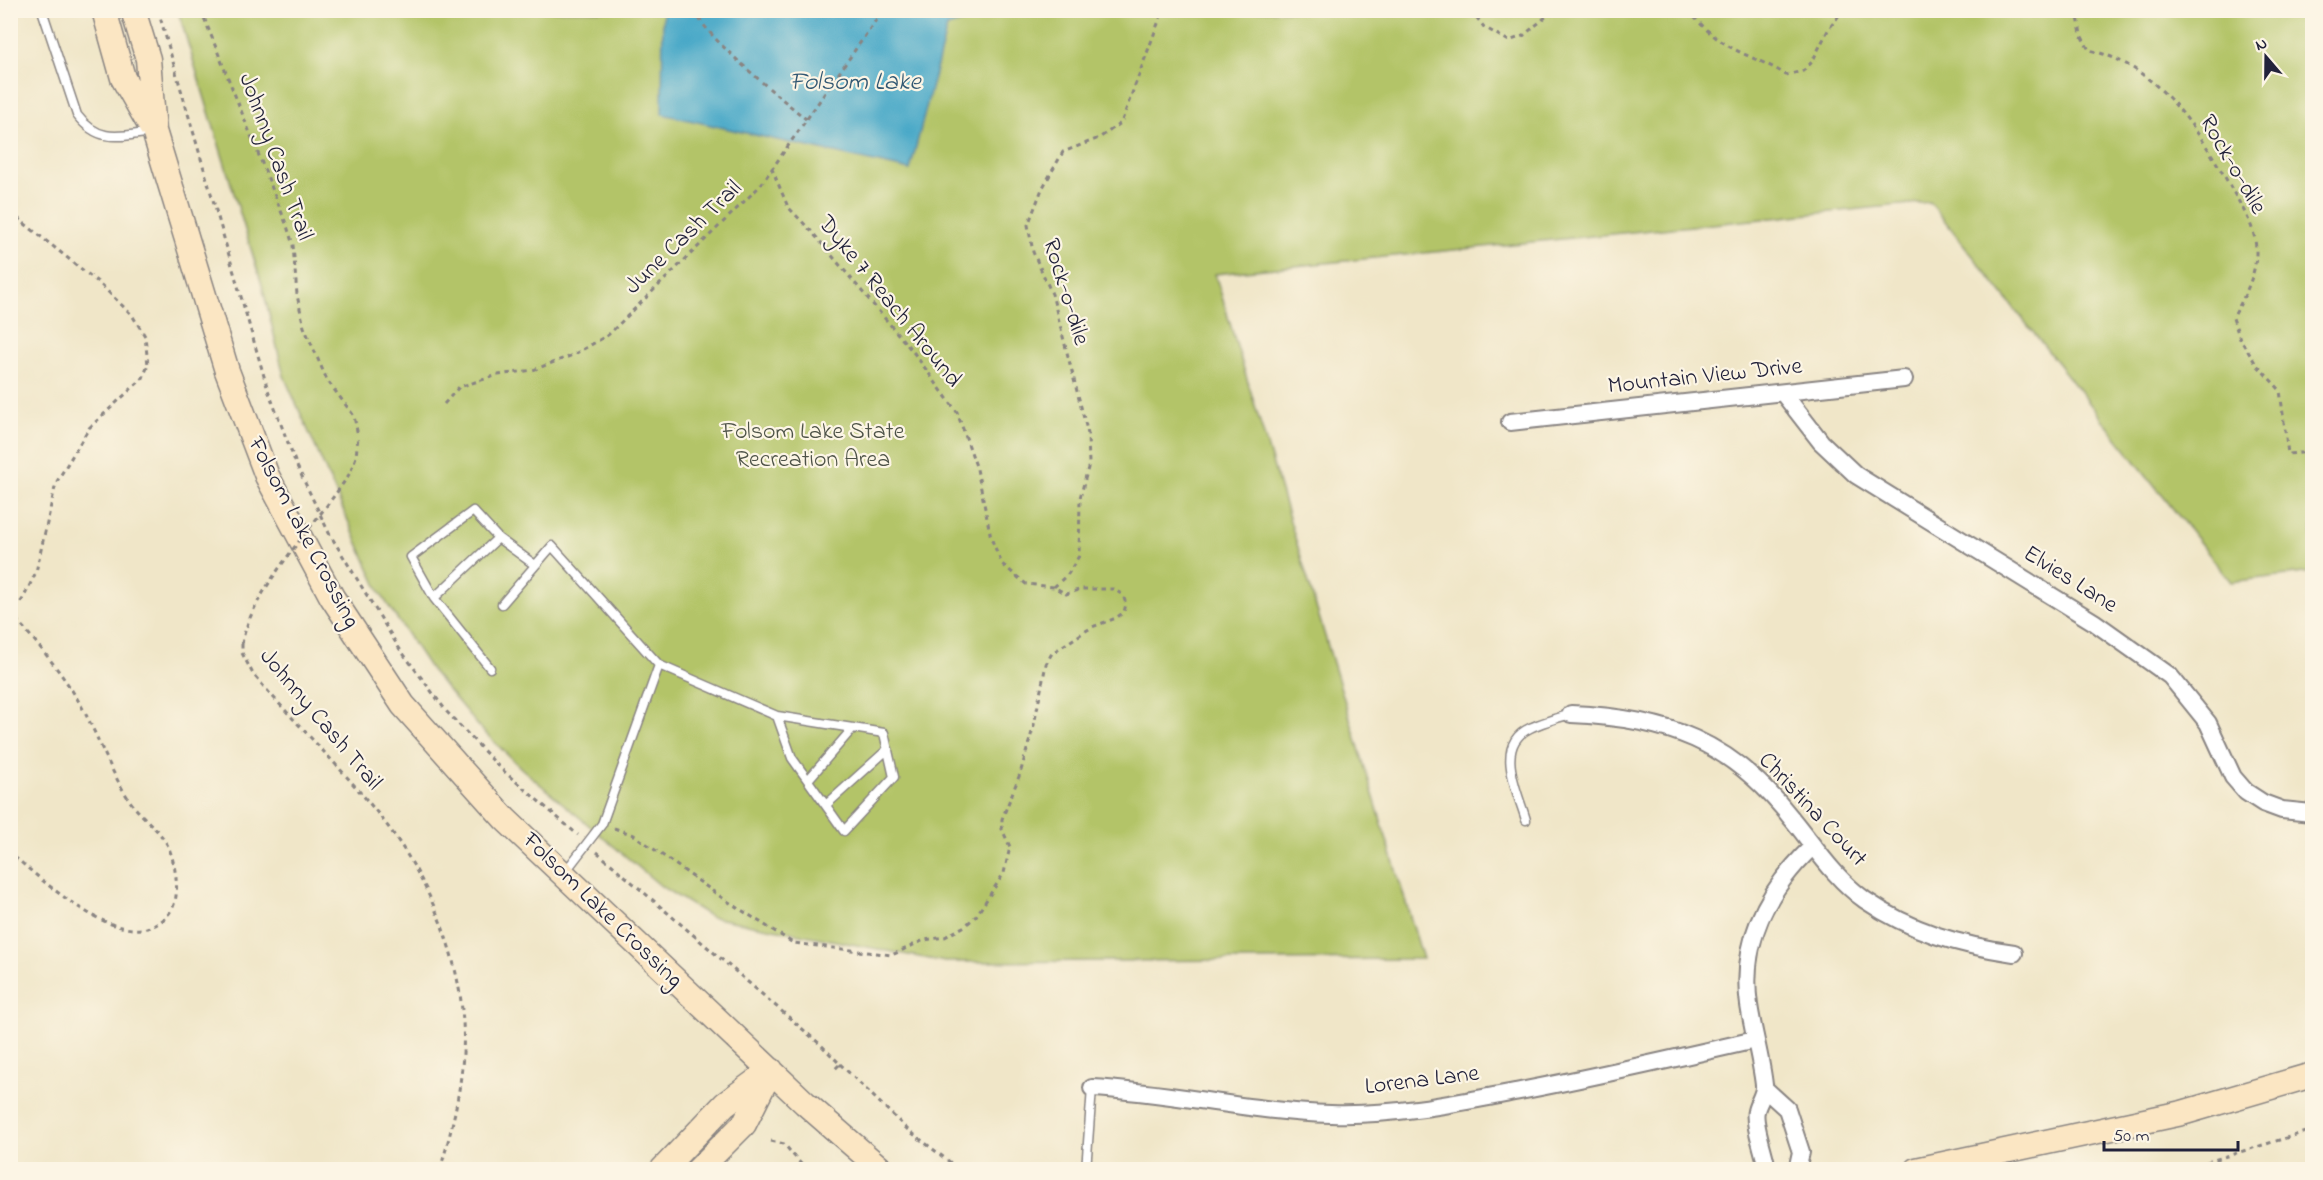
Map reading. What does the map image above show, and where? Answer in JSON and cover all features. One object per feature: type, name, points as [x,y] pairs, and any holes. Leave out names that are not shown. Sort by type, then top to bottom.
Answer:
[{"type":"main road","name":"Folsom Lake Crossing","points":[[104,10],[123,78],[154,131]]},
{"type":"main road","name":"Folsom Lake Crossing","points":[[133,10],[148,59],[154,131],[206,306],[243,419],[267,476],[332,597],[403,705],[456,767],[563,875],[771,1070],[882,1170]]},
{"type":"main road","points":[[662,1170],[725,1104],[771,1070]]},
{"type":"main road","points":[[698,1170],[744,1124],[771,1070]]},
{"type":"main road","points":[[1916,1170],[2182,1113],[2313,1075]]},
{"type":"street","name":"Mountain View Drive","points":[[1510,422],[1904,379]]},
{"type":"street","name":"Elvies Lane","points":[[1783,393],[1821,442],[1856,475],[2094,621],[2170,676],[2208,723],[2233,777],[2246,792],[2263,803],[2282,810],[2313,813]]},
{"type":"street","name":"Christina Court","points":[[1570,714],[1640,720],[1674,729],[1702,741],[1752,776],[1792,819],[1812,847],[1838,876],[1864,899],[1893,917],[1963,946],[2014,953]]},
{"type":"street","points":[[1770,1170],[1766,1164],[1755,1113],[1765,1089],[1747,983],[1748,963],[1756,923],[1781,879],[1812,847]]},
{"type":"street","name":"Lorena Lane","points":[[1092,1088],[1134,1090],[1232,1106],[1282,1111],[1384,1114],[1443,1106],[1590,1077],[1755,1040]]},
{"type":"street","points":[[1765,1089],[1787,1109],[1801,1152],[1797,1170]]},
{"type":"lane","points":[[42,10],[76,115],[88,129],[101,136],[154,131]]},
{"type":"lane","points":[[490,668],[434,598],[411,557],[473,511],[498,538],[535,565]]},
{"type":"lane","points":[[434,598],[498,538]]},
{"type":"lane","points":[[502,604],[552,546],[659,665],[777,716],[884,733],[894,777],[844,831],[792,758],[777,716]]},
{"type":"lane","points":[[563,875],[602,824],[659,665]]},
{"type":"lane","points":[[1527,820],[1509,762],[1510,749],[1519,734],[1570,714]]},
{"type":"lane","points":[[808,780],[853,728]]},
{"type":"lane","points":[[826,806],[888,748]]},
{"type":"lane","points":[[1086,1170],[1092,1088]]},
{"type":"path","name":"Johnny Cash Trail","points":[[201,10],[287,226],[293,245],[297,295],[304,327],[327,381],[354,416],[358,436],[356,457],[350,472],[261,595],[245,626],[242,653],[253,674],[390,830],[413,863],[438,916],[450,953],[464,1023],[459,1091],[440,1170]]},
{"type":"path","points":[[694,10],[698,20],[732,54],[807,120]]},
{"type":"path","name":"June Cash Trail","points":[[444,404],[459,387],[498,375],[533,370],[573,355],[608,336],[760,186],[883,10]]},
{"type":"path","name":"Rock-o-dile","points":[[1054,587],[1068,574],[1079,556],[1080,498],[1089,464],[1088,434],[1052,294],[1032,252],[1028,225],[1042,189],[1063,152],[1099,138],[1120,123],[1163,10]]},
{"type":"path","points":[[1472,10],[1484,27],[1509,41],[1523,36],[1554,10]]},
{"type":"path","points":[[1688,10],[1704,28],[1728,46],[1767,62],[1786,75],[1803,71],[1812,62],[1828,30],[1843,10]]},
{"type":"path","name":"Rock-o-dile","points":[[2076,10],[2081,35],[2089,50],[2106,54],[2136,69],[2167,94],[2199,136],[2246,214],[2255,240],[2255,272],[2233,318],[2240,339],[2280,390],[2288,454],[2313,452]]},
{"type":"path","name":"Dyke 7 Reach Around","points":[[602,824],[634,835],[721,897],[793,943],[892,955],[924,940],[945,937],[965,926],[976,916],[1004,873],[1010,847],[1002,828],[1002,819],[1020,774],[1034,725],[1046,664],[1052,653],[1092,627],[1116,618],[1124,612],[1126,604],[1123,596],[1113,589],[1082,589],[1066,594],[1054,587],[1026,584],[1002,564],[991,538],[977,469],[957,412],[914,352],[788,207],[772,169]]},
{"type":"path","points":[[10,212],[99,283],[132,315],[145,336],[148,365],[143,378],[89,428],[56,483],[36,572],[23,599],[11,614],[73,692],[129,800],[167,844],[174,866],[176,897],[171,911],[152,928],[137,931],[116,928],[54,889],[10,853]]},
{"type":"path","points":[[840,1064],[907,1129],[960,1170]]},
{"type":"path","points":[[2181,1170],[2313,1130]]},
{"type":"path","points":[[771,1141],[784,1144],[806,1170]]},
{"type":"green space","name":"Folsom Lake State Recreation Area","points":[[178,11],[2312,11],[2312,572],[2231,582],[1930,202],[1215,274],[1423,959],[945,962],[711,917],[662,887],[522,769],[481,729],[431,670],[380,593],[284,376],[262,285]]},
{"type":"water","name":"Folsom Lake","points":[[663,10],[1000,11],[947,27],[910,170],[662,114]]}]
